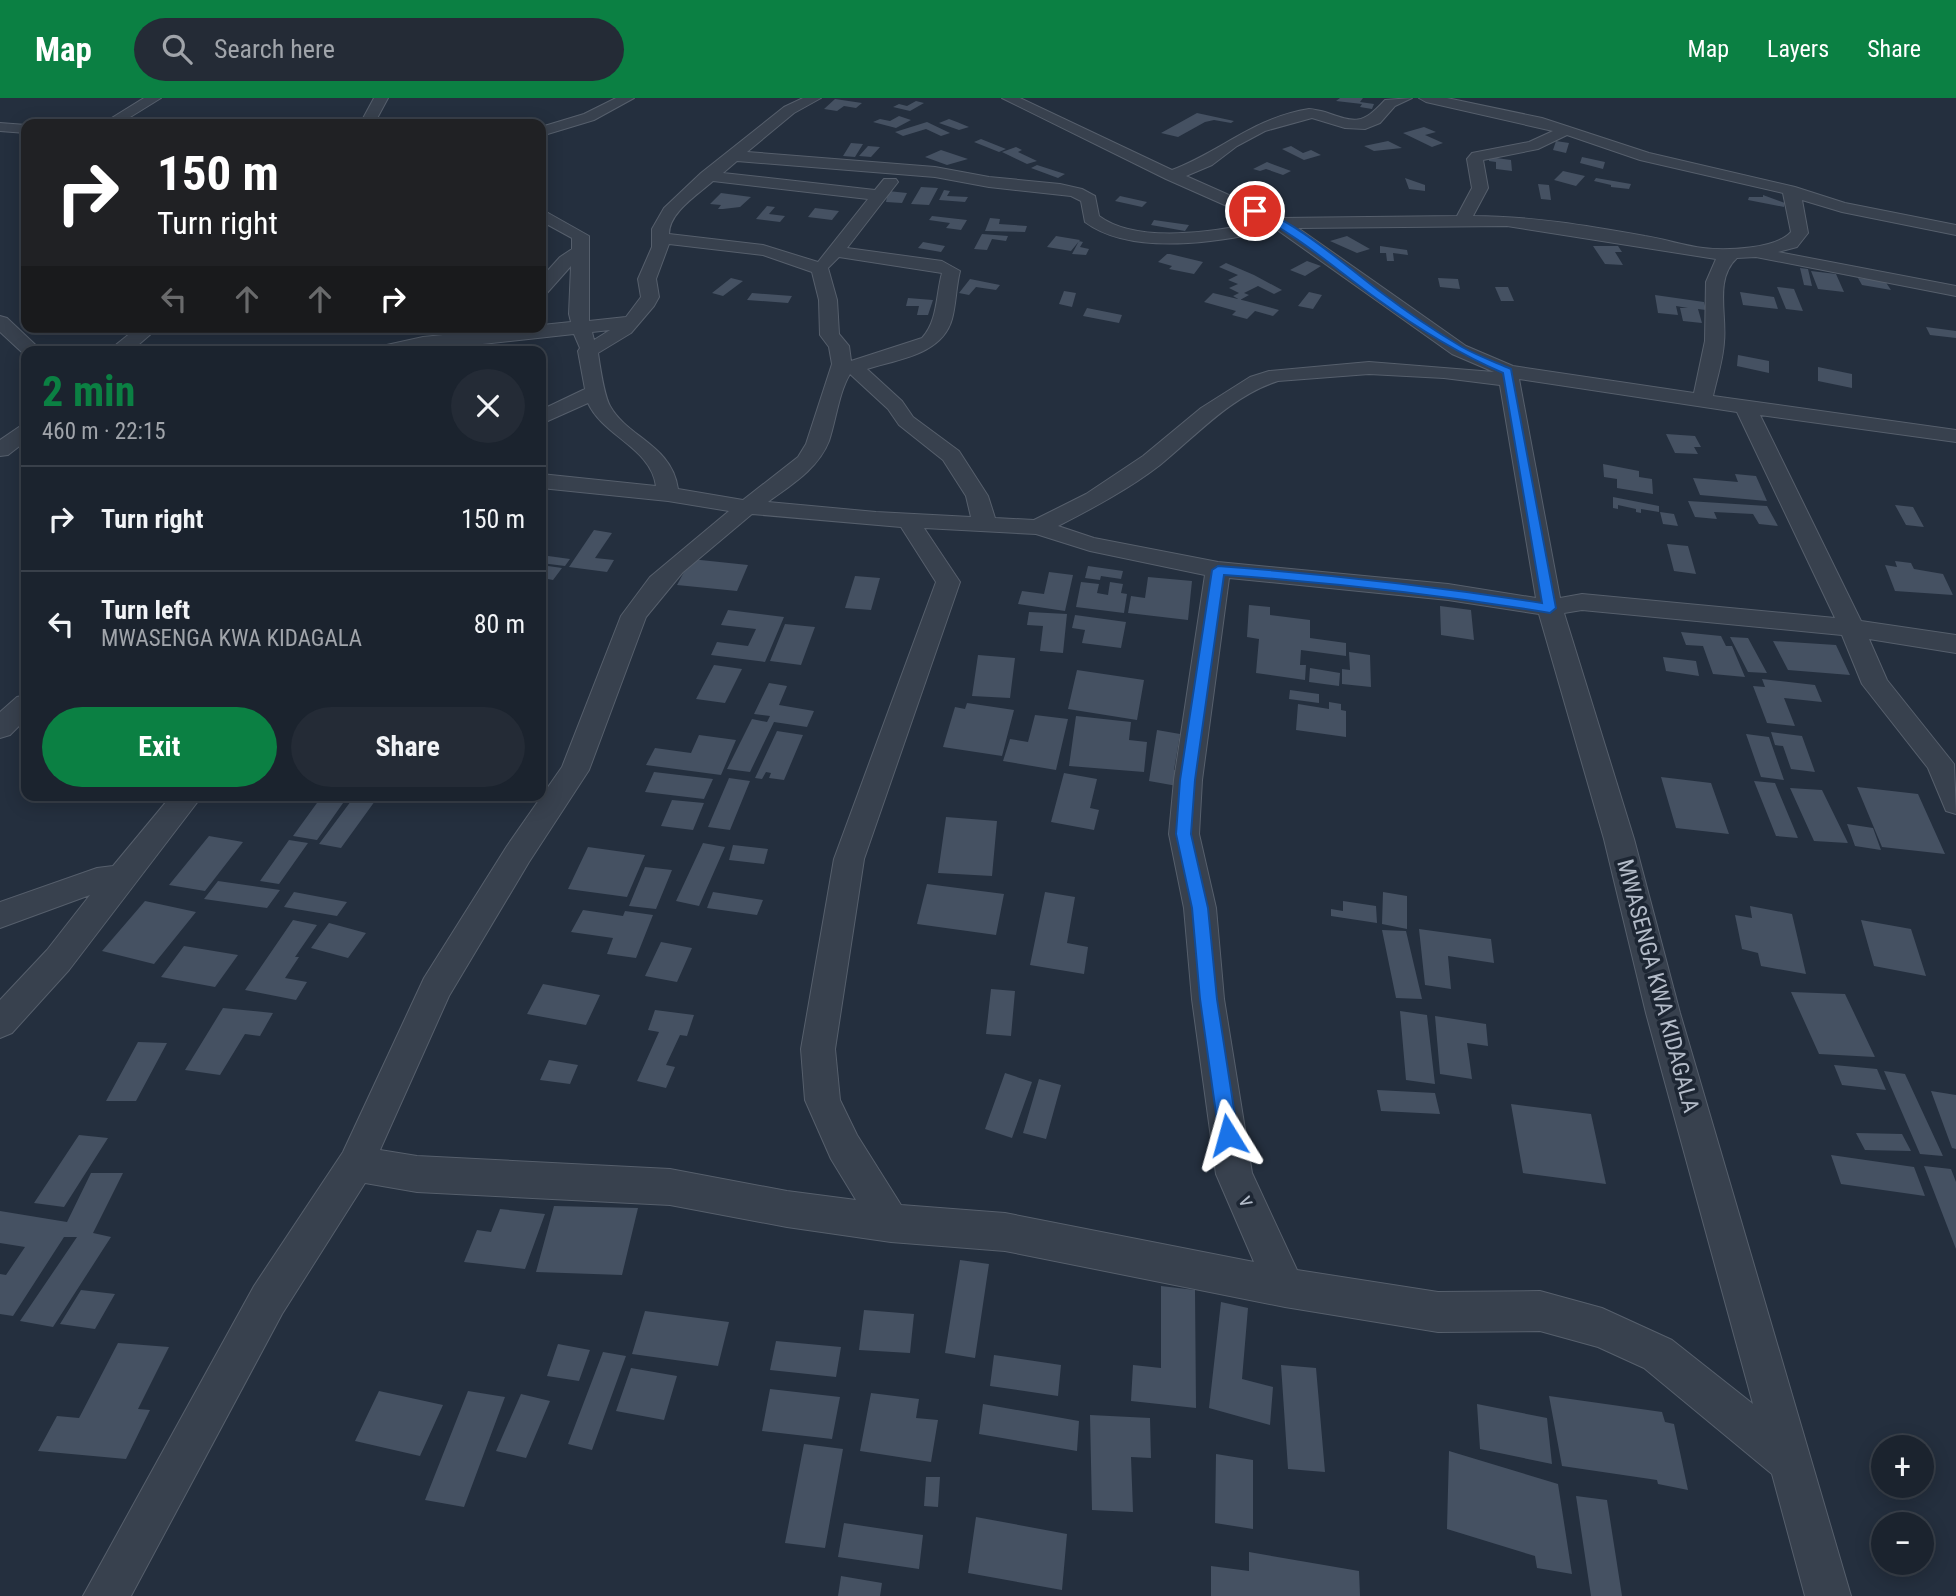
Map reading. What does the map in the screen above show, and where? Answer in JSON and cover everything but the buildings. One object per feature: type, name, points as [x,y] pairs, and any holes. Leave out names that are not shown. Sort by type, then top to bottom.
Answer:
[{"type":"street","points":[[117,119],[153,98]]},
{"type":"street","points":[[370,119],[381,98]]},
{"type":"street","points":[[546,130],[589,117],[627,98]]},
{"type":"street","points":[[588,351],[632,323],[646,306],[650,297],[646,290],[646,275],[657,256],[663,238],[660,229],[670,211],[707,176],[789,110],[814,98]]},
{"type":"street","points":[[1009,98],[1172,176],[1279,223],[1426,329],[1508,376]]},
{"type":"street","points":[[1172,176],[1207,162],[1232,142],[1260,128],[1312,113],[1345,124],[1364,125],[1375,120],[1390,103],[1405,98]]},
{"type":"street","points":[[1426,98],[1568,130],[1645,157],[1789,190],[1842,207],[1956,230]]},
{"type":"street","points":[[0,128],[21,130]]},
{"type":"street","points":[[1462,222],[1480,188],[1475,159],[1477,156],[1533,146],[1568,130]]},
{"type":"street","points":[[733,156],[935,172],[1076,192],[1089,199],[1091,218],[1095,223],[1122,232],[1158,238],[1244,232],[1279,223],[1534,224],[1645,241],[1686,252],[1731,254],[1756,252],[1791,243],[1800,233],[1794,198],[1789,190]]},
{"type":"street","points":[[820,269],[837,252],[881,196],[897,170]]},
{"type":"street","points":[[707,176],[881,196]]},
{"type":"street","points":[[546,217],[581,236],[578,314],[601,408],[647,450],[668,481],[668,494]]},
{"type":"street","points":[[663,238],[768,250],[806,261],[820,269],[828,300],[830,335],[839,345],[842,364],[895,405],[906,421],[951,456],[977,496],[981,514],[988,525]]},
{"type":"street","points":[[546,283],[566,261],[581,251]]},
{"type":"street","points":[[106,1596],[268,1300],[356,1164],[436,988],[518,854],[575,770],[619,657],[621,643],[637,611],[666,572],[806,461],[817,444],[847,369],[929,342],[935,337],[943,316],[951,271],[942,266],[837,252]]},
{"type":"street","points":[[1756,252],[1956,291]]},
{"type":"street","points":[[1702,401],[1716,340],[1714,285],[1718,266],[1731,254]]},
{"type":"street","points":[[0,322],[26,346]]},
{"type":"street","points":[[546,330],[632,323]]},
{"type":"street","points":[[125,346],[142,333]]},
{"type":"street","points":[[409,346],[524,333]]},
{"type":"street","points":[[1038,527],[1094,499],[1151,461],[1208,412],[1257,381],[1276,375],[1369,368],[1508,376],[1956,436]]},
{"type":"street","name":"MWASENGA KWA KIDAGALA","points":[[1508,376],[1550,608],[1619,839],[1663,1013],[1828,1596]]},
{"type":"street","points":[[546,416],[597,391]]},
{"type":"street","points":[[1745,406],[1852,628],[1875,684],[1940,764],[1956,803]]},
{"type":"street","points":[[0,450],[21,435]]},
{"type":"street","points":[[546,482],[668,494],[747,507],[908,521],[1038,527],[1090,544],[1218,570],[1448,592],[1550,608],[1582,602],[1852,628],[1956,644]]},
{"type":"street","points":[[891,1223],[844,1147],[823,1100],[818,1049],[849,859],[948,582],[908,521]]},
{"type":"street","name":"v","points":[[1218,570],[1188,780],[1184,834],[1200,908],[1208,999],[1234,1174],[1284,1288]]},
{"type":"street","points":[[0,728],[21,709]]},
{"type":"street","points":[[0,1023],[58,960],[184,801]]},
{"type":"street","points":[[0,915],[97,880],[121,878]]},
{"type":"street","points":[[356,1164],[417,1174],[670,1187],[788,1209],[891,1223],[1017,1234],[1284,1288],[1438,1312],[1540,1311],[1602,1328],[1658,1354],[1790,1461]]},
{"type":"route","points":[[1228,1135],[1208,999],[1200,908],[1184,834],[1188,780],[1218,570],[1448,592],[1550,608],[1508,371],[1459,350],[1380,296],[1319,249],[1255,211]]}]
